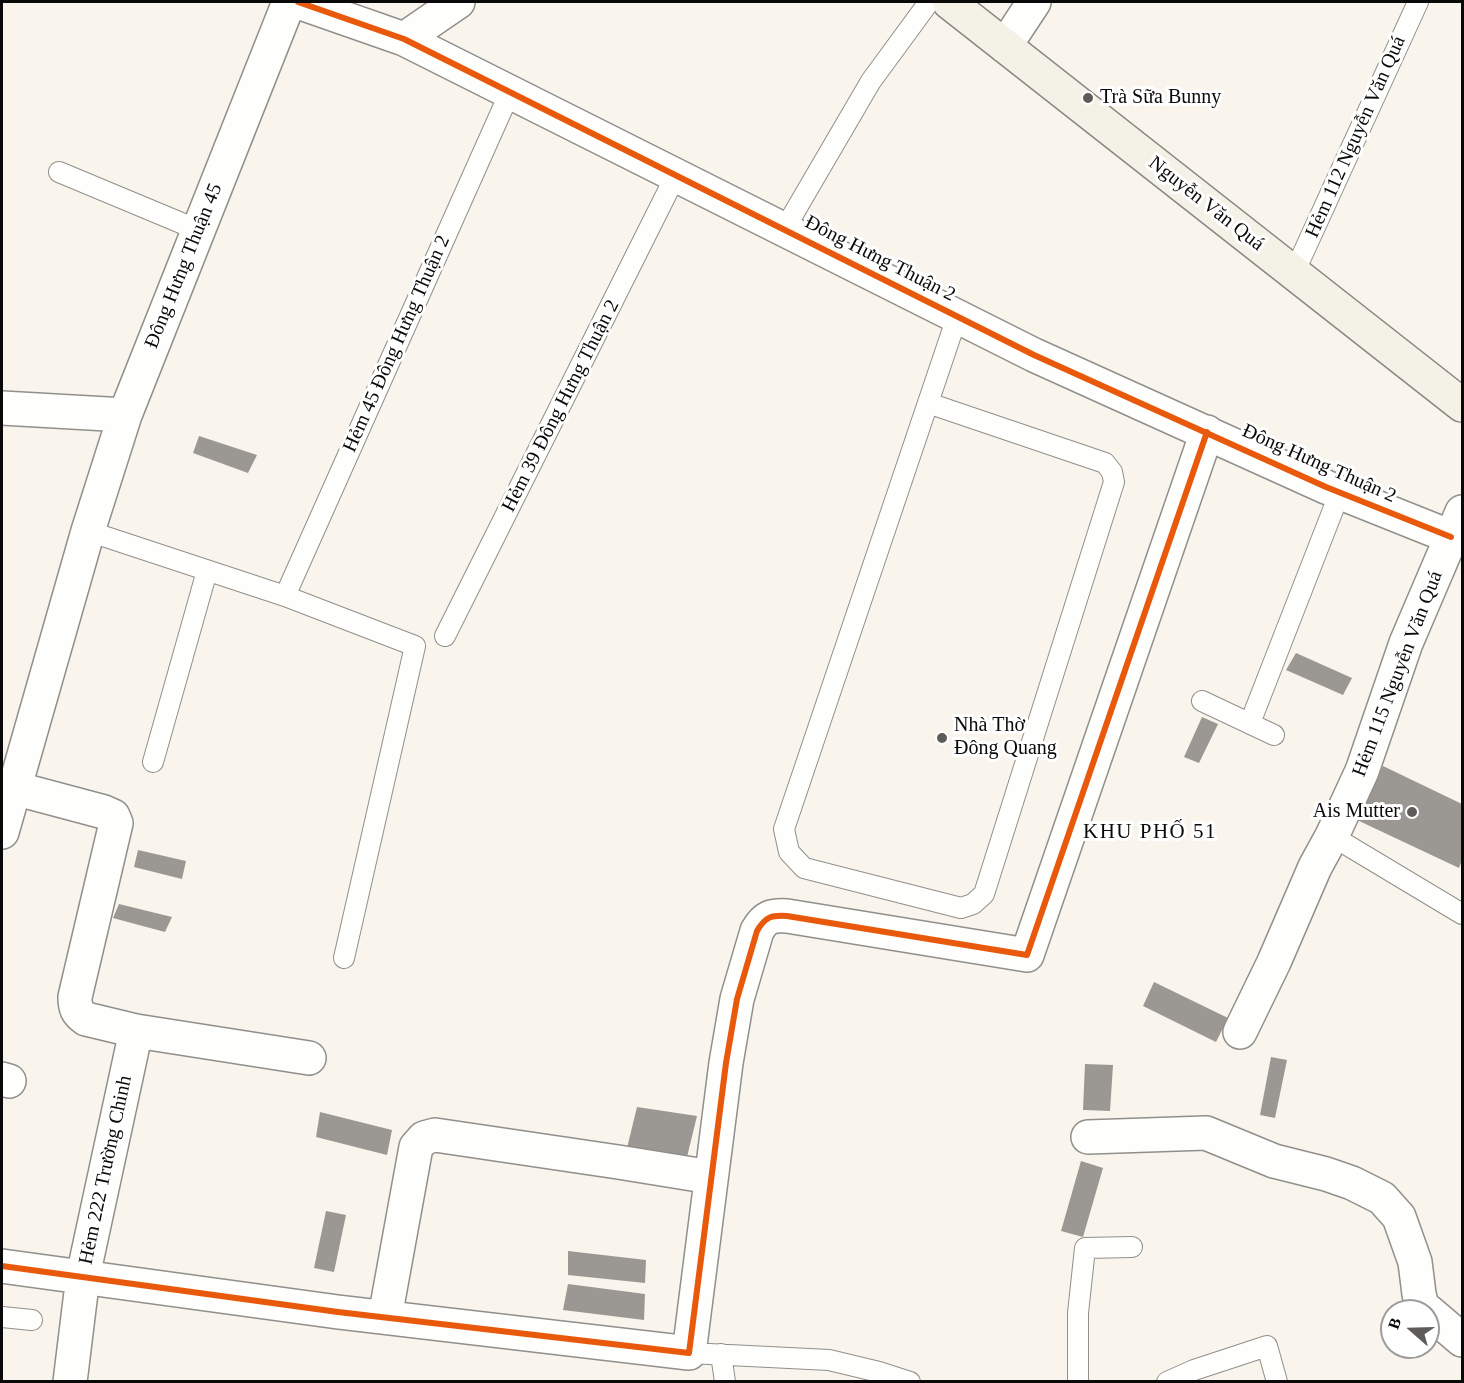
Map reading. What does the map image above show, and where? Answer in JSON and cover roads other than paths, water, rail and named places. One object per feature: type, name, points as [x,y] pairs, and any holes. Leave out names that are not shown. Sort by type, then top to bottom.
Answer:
[{"type":"main road","name":"Nguyễn Văn Quá","points":[[949,2],[1462,405]]},
{"type":"street","name":"Đông Hưng Thuận 45","points":[[2,832],[88,531],[124,415],[289,2]]},
{"type":"street","name":"Đông Hưng Thuận 2","points":[[298,2],[336,8],[404,39],[1034,355],[1340,492],[1457,524]]},
{"type":"street","points":[[404,39],[458,2]]},
{"type":"street","points":[[1005,46],[1034,2]]},
{"type":"street","points":[[2,408],[124,415]]},
{"type":"street","points":[[2,1266],[385,1317],[688,1353],[726,1063],[737,999],[757,931],[762,922],[773,915],[787,916],[1027,955],[1207,432]]},
{"type":"street","name":"Hẻm 115 Nguyễn Văn Quá","points":[[1240,1032],[1274,962],[1315,867],[1362,771],[1406,643],[1457,524]]},
{"type":"street","points":[[14,788],[104,812],[113,816],[116,823],[75,997],[75,1008],[79,1015],[86,1019],[136,1031],[309,1058]]},
{"type":"street","name":"Hẻm 222 Trường Chinh","points":[[70,1382],[83,1276],[136,1031]]},
{"type":"street","points":[[1088,1137],[1206,1133],[1274,1161],[1352,1183],[1382,1198],[1399,1217],[1415,1262],[1420,1299]]},
{"type":"street","points":[[385,1317],[416,1147],[424,1138],[435,1135],[711,1177]]},
{"type":"street","points":[[1440,1321],[1462,1340]]},
{"type":"lane","points":[[784,230],[871,81],[929,2]]},
{"type":"lane","name":"Hẻm 112 Nguyễn Văn Quá","points":[[1294,273],[1418,2]]},
{"type":"lane","name":"Hẻm 45 Đông Hưng Thuận 2","points":[[285,596],[510,92]]},
{"type":"lane","points":[[59,172],[198,230]]},
{"type":"lane","name":"Hẻm 39 Đông Hưng Thuận 2","points":[[445,636],[676,175]]},
{"type":"lane","points":[[928,403],[1105,463],[1112,472],[1114,482],[984,894],[973,904],[961,909],[804,868],[789,852],[784,829],[957,317]]},
{"type":"lane","points":[[1250,723],[1340,492]]},
{"type":"lane","points":[[88,531],[285,596],[415,646],[344,958]]},
{"type":"lane","points":[[153,762],[207,570]]},
{"type":"lane","points":[[1202,701],[1274,735]]},
{"type":"lane","points":[[1332,836],[1462,914]]},
{"type":"lane","points":[[1078,1382],[1078,1313],[1085,1248],[1132,1247]]},
{"type":"lane","points":[[2,1317],[32,1320]]},
{"type":"lane","points":[[1167,1382],[1194,1370],[1267,1346],[1277,1382]]},
{"type":"lane","points":[[688,1353],[829,1360],[910,1382]]},
{"type":"lane","points":[[721,1354],[724,1382]]},
{"type":"place","name":"Trà Sữa Bunny","points":[[1088,98]]},
{"type":"place","name":"Nhà Thờ Đông Quang","points":[[942,738]]},
{"type":"place","name":"Ais Mutter","points":[[1412,812]]},
{"type":"district","name":"KHU PHỐ 51","points":[[1150,832]]}]
